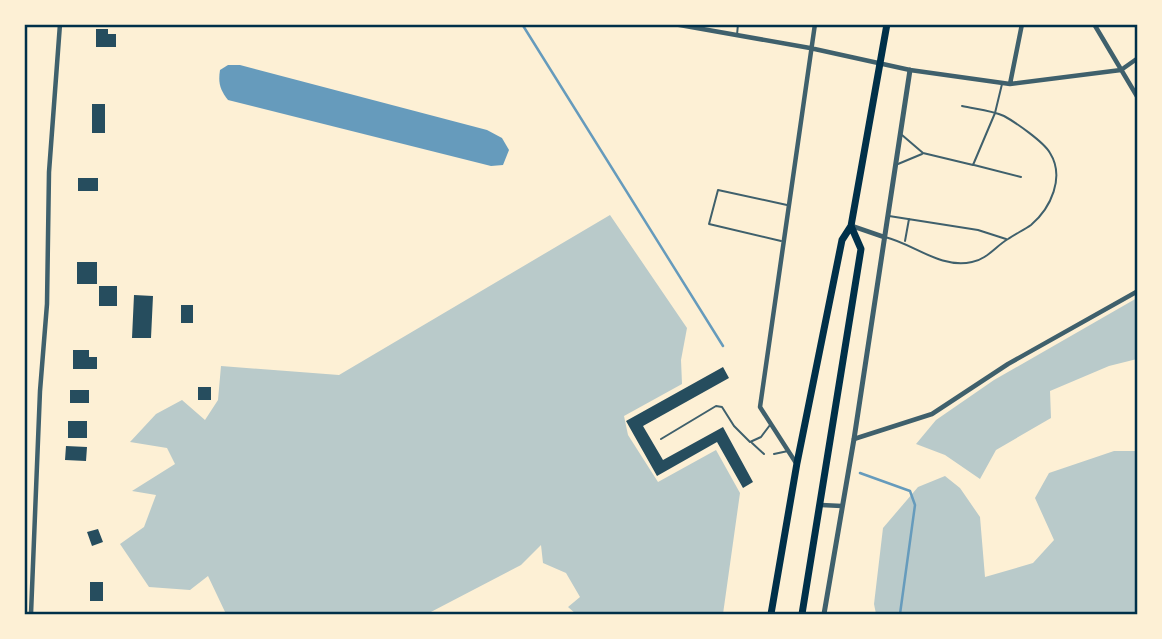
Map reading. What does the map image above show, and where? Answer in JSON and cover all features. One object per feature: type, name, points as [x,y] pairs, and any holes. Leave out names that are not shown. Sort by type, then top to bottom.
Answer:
[{"type":"main road","points":[[771,614],[815,370],[842,240],[851,226],[887,24]]},
{"type":"main road","points":[[802,614],[861,249],[851,226]]},
{"type":"street","points":[[31,614],[40,391],[47,304],[49,172],[60,24]]},
{"type":"street","points":[[674,24],[910,69],[1010,84],[1121,70],[1138,58]]},
{"type":"street","points":[[797,463],[760,407],[815,24]]},
{"type":"street","points":[[1010,84],[1022,24]]},
{"type":"street","points":[[1094,24],[1138,97]]},
{"type":"street","points":[[824,614],[910,69]]},
{"type":"street","points":[[851,226],[884,237]]},
{"type":"street","points":[[853,439],[932,414],[1008,364],[1138,291]]},
{"type":"street","points":[[821,505],[842,506]]},
{"type":"lane","points":[[736,36],[738,24]]},
{"type":"lane","points":[[973,165],[995,113],[1002,82]]},
{"type":"lane","points":[[884,237],[905,242],[931,257],[951,262],[972,262],[989,254],[1006,239],[1031,224],[1048,204],[1057,178],[1051,153],[1006,117],[962,106]]},
{"type":"lane","points":[[900,134],[923,153],[1021,177]]},
{"type":"lane","points":[[896,164],[923,153]]},
{"type":"lane","points":[[783,242],[709,225],[718,190],[788,205]]},
{"type":"lane","points":[[888,216],[978,230],[1006,239]]},
{"type":"lane","points":[[905,242],[909,219]]},
{"type":"lane","points":[[661,439],[716,406],[722,407],[734,426],[764,454]]},
{"type":"lane","points":[[750,442],[761,437],[771,424]]},
{"type":"lane","points":[[774,454],[789,451]]},
{"type":"shaded area","points":[[610,215],[687,328],[681,360],[682,384],[624,416],[628,435],[658,482],[716,450],[740,493],[723,614],[576,614],[568,607],[580,597],[566,573],[543,563],[541,545],[521,565],[427,614],[226,614],[208,576],[190,590],[149,587],[120,544],[144,527],[156,495],[132,491],[175,464],[167,448],[130,442],[156,414],[182,400],[205,420],[218,400],[221,366],[339,375]]},
{"type":"shaded area","points":[[1137,298],[1137,359],[1109,366],[1050,391],[1051,418],[996,450],[980,479],[945,455],[916,444],[936,420],[994,380]]},
{"type":"shaded area","points":[[1114,451],[1137,451],[1137,614],[876,614],[874,604],[883,528],[918,487],[945,476],[960,488],[980,517],[985,577],[1033,563],[1054,540],[1035,498],[1049,473]]},
{"type":"water","points":[[228,65],[240,65],[487,130],[502,138],[509,150],[503,165],[491,166],[228,100],[221,90],[219,79],[220,70]]},
{"type":"building","points":[[96,29],[108,29],[108,34],[116,34],[116,47],[96,47]]},
{"type":"building","points":[[92,104],[105,104],[105,133],[92,133]]},
{"type":"building","points":[[78,178],[98,178],[98,191],[78,191]]},
{"type":"building","points":[[77,262],[97,262],[97,284],[77,284]]},
{"type":"building","points":[[99,286],[117,286],[117,306],[99,306]]},
{"type":"building","points":[[134,295],[153,296],[151,338],[132,338]]},
{"type":"building","points":[[181,305],[193,305],[193,323],[181,323]]},
{"type":"building","points":[[73,350],[89,350],[89,357],[97,357],[97,369],[73,369]]},
{"type":"building","points":[[723,367],[729,378],[643,426],[663,460],[723,427],[753,482],[743,488],[717,442],[657,476],[626,421]]},
{"type":"building","points":[[198,387],[211,387],[211,400],[198,400]]},
{"type":"building","points":[[70,390],[89,390],[89,403],[70,403]]},
{"type":"building","points":[[68,421],[87,421],[87,438],[68,438]]},
{"type":"building","points":[[66,446],[87,447],[86,461],[65,460]]},
{"type":"building","points":[[98,529],[103,542],[92,546],[87,532]]},
{"type":"building","points":[[90,582],[103,582],[103,601],[90,601]]},
{"type":"waterway","points":[[522,24],[723,346]]},
{"type":"waterway","points":[[860,473],[910,491],[915,505],[900,614]]}]
